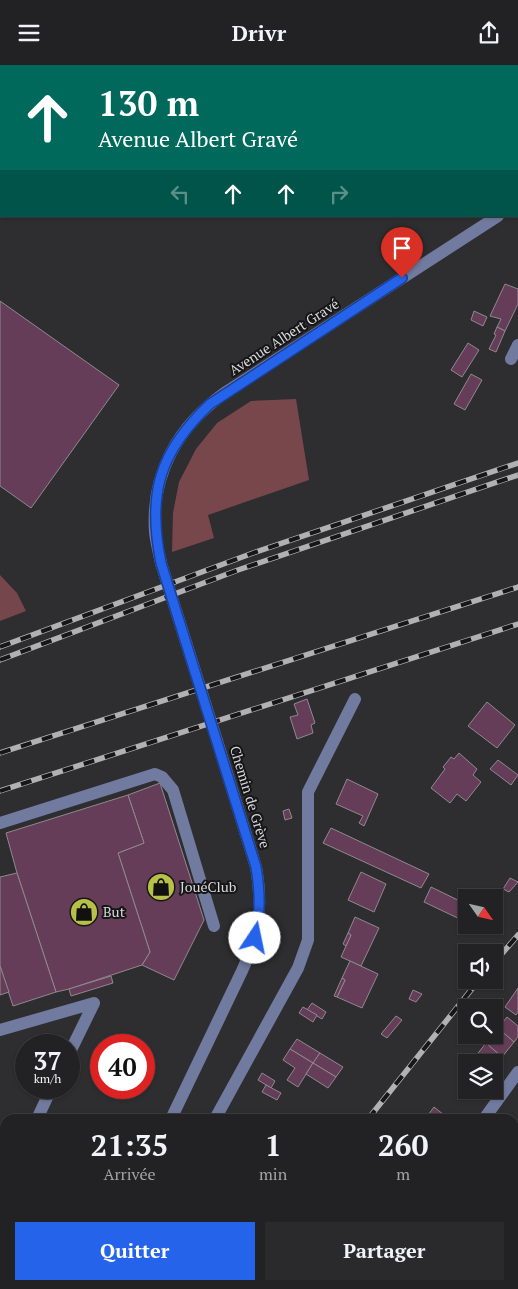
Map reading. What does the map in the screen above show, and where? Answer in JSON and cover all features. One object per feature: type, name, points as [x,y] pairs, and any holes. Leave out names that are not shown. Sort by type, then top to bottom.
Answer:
[{"type":"street","name":"Avenue Albert Gravé","points":[[161,563],[155,534],[155,505],[160,477],[176,443],[194,419],[226,392],[496,217]]},
{"type":"street","points":[[511,359],[518,345]]},
{"type":"street","name":"Chemin de Grève","points":[[161,563],[256,867],[260,905],[258,926],[252,950],[173,1114]]},
{"type":"street","points":[[218,1114],[298,968],[308,940],[308,792],[355,699]]},
{"type":"street","points":[[0,823],[155,774],[162,777],[173,790],[214,926]]},
{"type":"street","points":[[0,1030],[94,1003],[79,1034]]},
{"type":"street","points":[[488,1114],[518,1072]]},
{"type":"street","points":[[39,1114],[46,1099]]},
{"type":"shaded area","points":[[296,399],[309,480],[208,515],[214,538],[172,552],[173,513],[179,482],[196,449],[217,423],[251,401]]},
{"type":"shaded area","points":[[0,575],[17,593],[26,611],[0,621]]},
{"type":"building","points":[[505,284],[518,289],[518,304],[505,331],[497,327],[501,319],[490,316]]},
{"type":"building","points":[[0,301],[119,385],[31,508],[0,486]]},
{"type":"building","points":[[474,311],[487,317],[483,326],[471,320]]},
{"type":"building","points":[[497,327],[505,331],[496,352],[489,349],[496,335],[494,334]]},
{"type":"building","points":[[468,343],[479,350],[462,377],[451,370]]},
{"type":"building","points":[[471,374],[482,380],[465,410],[454,404]]},
{"type":"building","points":[[307,699],[315,723],[311,725],[313,733],[297,739],[290,717],[298,715],[294,704]]},
{"type":"building","points":[[487,702],[515,725],[497,748],[468,726]]},
{"type":"building","points":[[459,753],[477,769],[473,775],[481,782],[466,801],[457,794],[450,803],[431,788],[451,757],[454,759]]},
{"type":"building","points":[[498,760],[518,775],[511,785],[490,769]]},
{"type":"building","points":[[347,779],[378,794],[364,826],[359,823],[363,816],[336,804]]},
{"type":"building","name":"JouéClub","points":[[160,783],[204,920],[174,980],[142,965],[150,952],[118,853],[144,843],[128,795]]},
{"type":"building","name":"But","points":[[128,795],[144,843],[118,853],[150,952],[142,965],[56,992],[17,873],[6,833]]},
{"type":"building","points":[[289,809],[292,818],[285,820],[283,811]]},
{"type":"building","points":[[331,828],[429,874],[421,888],[323,843]]},
{"type":"building","points":[[361,872],[386,884],[374,912],[348,900]]},
{"type":"building","points":[[17,873],[56,992],[13,1006],[0,966],[0,877]]},
{"type":"building","points":[[510,878],[518,882],[509,892],[503,889]]},
{"type":"building","points":[[431,887],[458,900],[458,918],[424,902]]},
{"type":"building","points":[[355,917],[379,928],[361,966],[341,957],[351,935],[348,933]]},
{"type":"building","points":[[348,933],[351,935],[346,946],[343,944]]},
{"type":"building","points":[[350,961],[378,974],[362,1008],[337,997],[345,980],[342,978]]},
{"type":"building","points":[[0,966],[9,992],[0,995]]},
{"type":"building","points":[[111,976],[113,983],[71,996],[69,989]]},
{"type":"building","points":[[342,978],[345,980],[337,997],[334,996]]},
{"type":"building","points":[[518,988],[518,1012],[516,1015],[505,1007]]},
{"type":"building","points":[[413,990],[422,994],[416,1002],[409,999]]},
{"type":"building","points":[[312,1003],[326,1012],[322,1019],[307,1010]]},
{"type":"building","points":[[303,1007],[317,1015],[313,1022],[299,1013]]},
{"type":"building","points":[[396,1016],[402,1020],[387,1038],[381,1034]]},
{"type":"building","points":[[507,1017],[518,1026],[518,1037],[514,1042],[503,1032],[503,1022]]},
{"type":"building","points":[[503,1032],[514,1042],[503,1056],[503,1054],[499,1054],[487,1044],[503,1044]]},
{"type":"building","points":[[297,1039],[320,1053],[313,1063],[290,1049]]},
{"type":"building","points":[[487,1044],[499,1054],[477,1054]]},
{"type":"building","points":[[290,1049],[313,1063],[298,1087],[287,1080],[295,1068],[283,1060]]},
{"type":"building","points":[[320,1053],[343,1067],[336,1077],[313,1063]]},
{"type":"building","points":[[313,1063],[336,1077],[328,1088],[306,1074]]},
{"type":"building","points":[[262,1073],[275,1081],[271,1088],[258,1080]]},
{"type":"building","points":[[266,1085],[281,1093],[277,1100],[262,1092]]},
{"type":"building","points":[[434,1107],[443,1114],[429,1114]]},
{"type":"railway","points":[[0,647],[253,553],[518,463]]},
{"type":"railway","points":[[0,660],[238,570],[518,475]]},
{"type":"railway","points":[[0,753],[518,587]]},
{"type":"railway","points":[[0,791],[518,624]]},
{"type":"railway","points":[[503,952],[518,935]]},
{"type":"railway","points":[[372,1114],[472,989]]},
{"type":"place","name":"JouéClub","points":[[161,887]]},
{"type":"place","name":"But","points":[[84,912]]},
{"type":"route","points":[[255,938],[260,905],[256,867],[161,563],[155,534],[155,505],[160,477],[176,443],[187,427],[210,404],[402,278]]}]
